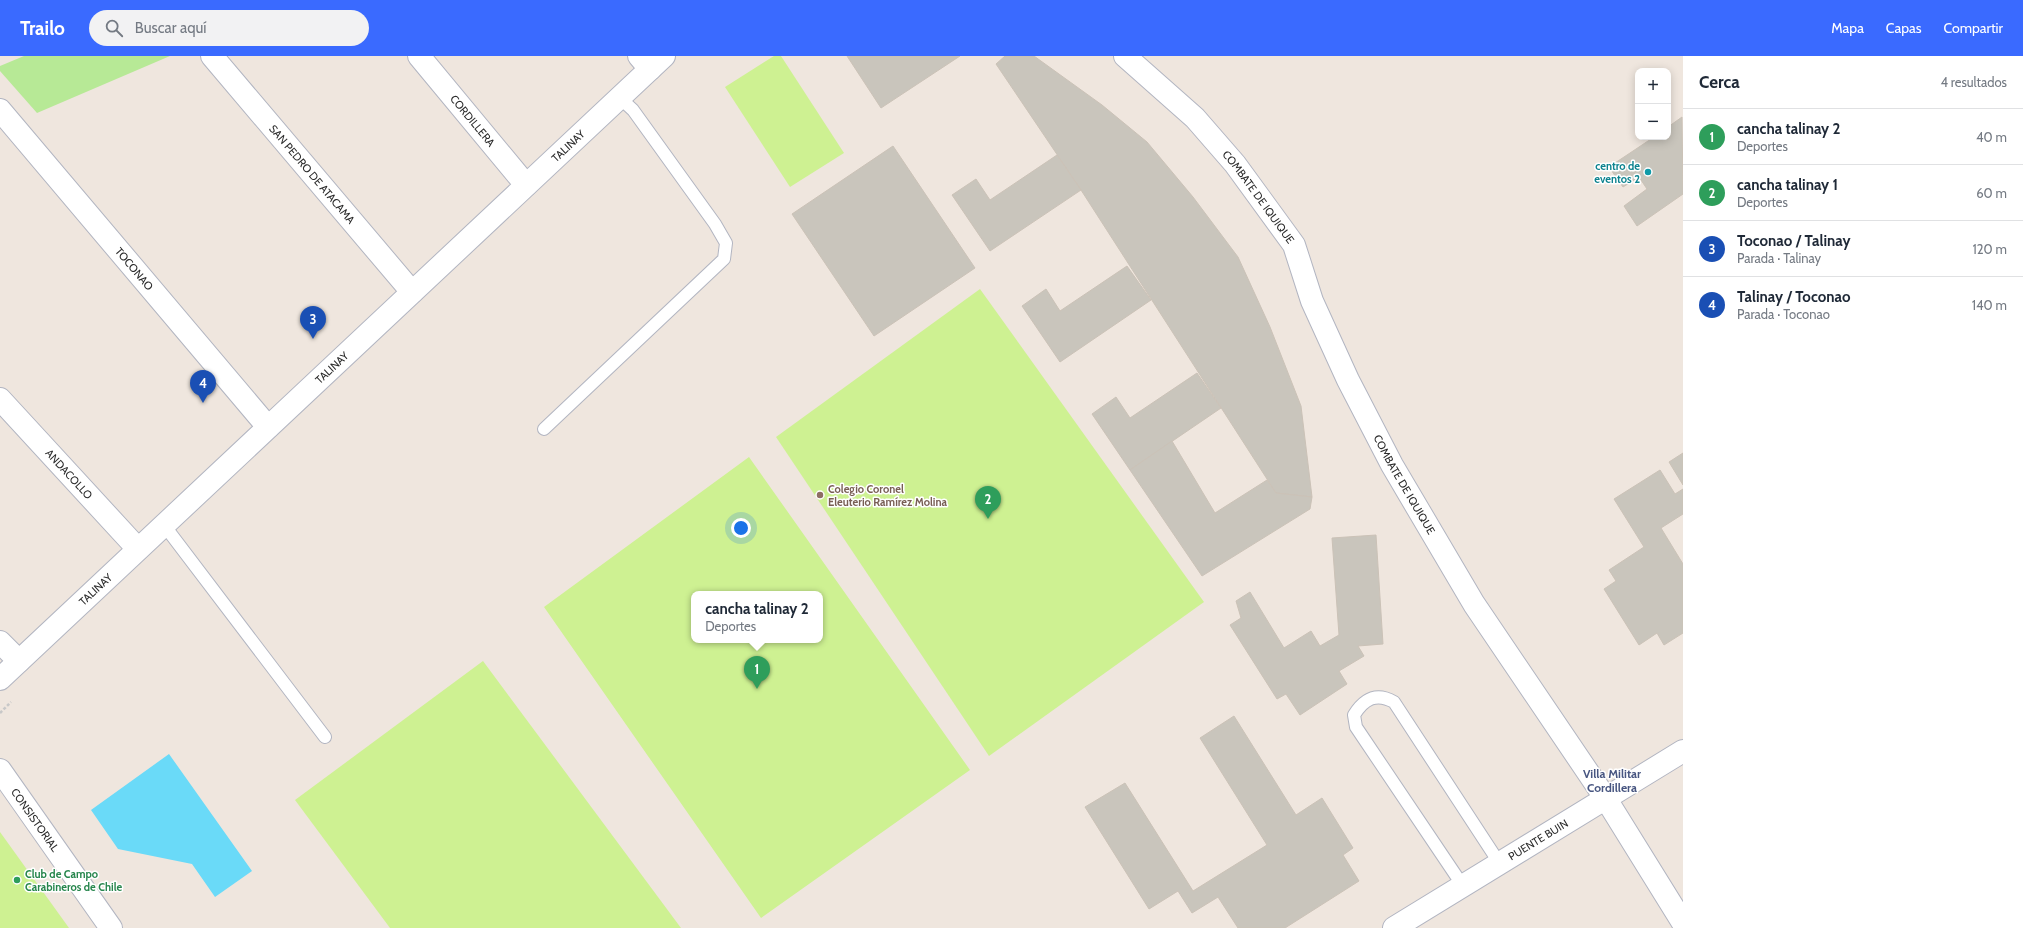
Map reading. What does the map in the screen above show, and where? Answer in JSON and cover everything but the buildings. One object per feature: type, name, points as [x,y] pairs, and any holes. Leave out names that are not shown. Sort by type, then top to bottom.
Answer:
[{"type":"street","name":"SAN PEDRO DE ATACAMA","points":[[212,56],[412,292]]},
{"type":"street","name":"CORDILLERA","points":[[418,56],[526,185]]},
{"type":"street","name":"COMBATE DE IQUIQUE","points":[[1125,56],[1195,118],[1235,164],[1294,245],[1312,301],[1348,380],[1392,465],[1474,604],[1606,799],[1683,923]]},
{"type":"street","name":"TALINAY","points":[[0,679],[620,98],[651,60]]},
{"type":"street","name":"TOCONAO","points":[[0,110],[268,427]]},
{"type":"street","name":"ANDACOLLO","points":[[0,399],[138,549]]},
{"type":"street","points":[[0,642],[19,661]]},
{"type":"street","name":"PUENTE BUIN","points":[[1394,928],[1683,751]]},
{"type":"street","name":"CONSISTORIAL","points":[[0,770],[111,928]]},
{"type":"lane","points":[[544,429],[724,259],[726,243],[715,224],[633,110],[620,98]]},
{"type":"lane","points":[[164,524],[325,737]]},
{"type":"lane","points":[[1463,886],[1356,727],[1354,715],[1359,707],[1376,696],[1384,696],[1394,702],[1500,864]]},
{"type":"green space","points":[[24,56],[170,56],[37,113],[0,71],[0,66]]},
{"type":"green space","points":[[774,56],[781,56],[844,153],[790,187],[725,87]]},
{"type":"green space","points":[[980,289],[1204,602],[989,756],[776,437]]},
{"type":"green space","points":[[749,457],[970,770],[761,918],[544,607]]},
{"type":"green space","points":[[483,661],[681,928],[390,928],[295,800]]},
{"type":"green space","name":"Club de Campo Carabineros de Chile","points":[[0,832],[69,928],[0,928]]},
{"type":"water","points":[[169,754],[252,871],[215,897],[192,864],[118,849],[91,810]]},
{"type":"place","name":"centro de eventos 2","points":[[1648,172]]},
{"type":"place","name":"Toconao / Talinay","points":[[313,339]]},
{"type":"place","name":"Talinay / Toconao","points":[[203,403]]},
{"type":"place","name":"Colegio Coronel Eleuterio Ramírez Molina","points":[[820,495]]},
{"type":"place","name":"cancha talinay 1","points":[[988,519]]},
{"type":"place","name":"cancha talinay 2","points":[[757,689]]},
{"type":"place","name":"Club de Campo Carabineros de Chile","points":[[17,880]]},
{"type":"district","name":"Villa Militar Cordillera","points":[[1612,780]]}]
